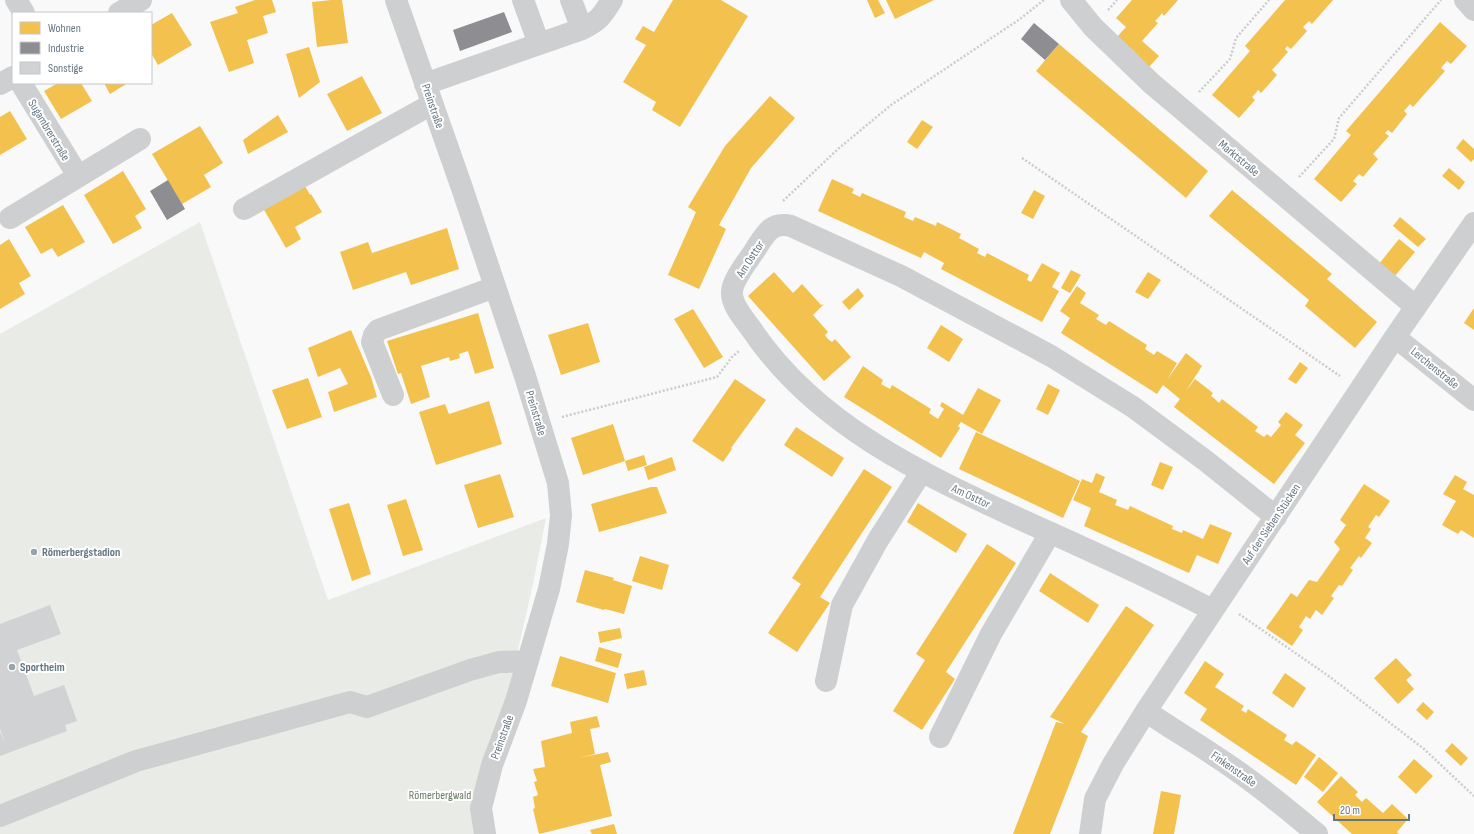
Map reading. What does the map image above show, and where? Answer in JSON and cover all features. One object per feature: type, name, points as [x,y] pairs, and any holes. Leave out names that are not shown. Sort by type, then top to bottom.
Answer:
[{"type":"street","points":[[16,0],[23,12]]},
{"type":"street","points":[[121,12],[141,0]]},
{"type":"street","name":"Preinstraße","points":[[396,0],[495,287],[558,483],[561,515],[558,544],[549,589],[516,701],[492,765],[481,808],[485,834]]},
{"type":"street","points":[[523,0],[539,44]]},
{"type":"street","points":[[571,0],[582,29]]},
{"type":"street","points":[[244,209],[428,94],[539,44],[582,29],[596,22],[604,14],[612,0]]},
{"type":"street","name":"Marktstraße","points":[[1071,0],[1093,27],[1151,84],[1416,307]]},
{"type":"street","points":[[1465,0],[1474,10]]},
{"type":"street","points":[[0,84],[12,78]]},
{"type":"street","name":"Sugambrerstraße","points":[[22,84],[78,176]]},
{"type":"street","points":[[10,218],[140,139]]},
{"type":"street","name":"Auf den Sieben Stücken","points":[[1090,834],[1095,799],[1113,764],[1146,711],[1215,605],[1474,223]]},
{"type":"street","points":[[776,225],[784,224],[791,226],[901,276],[1051,356],[1133,407],[1206,460],[1276,517]]},
{"type":"street","name":"Am Osttor","points":[[776,225],[764,237],[736,280],[731,290],[732,297],[757,337],[785,372],[809,395],[836,418],[882,450],[922,472],[1159,582],[1215,605]]},
{"type":"street","points":[[393,395],[372,342],[374,335],[378,330],[495,287]]},
{"type":"street","name":"Lerchenstraße","points":[[1396,337],[1474,400]]},
{"type":"street","points":[[826,681],[842,605],[878,540],[922,472]]},
{"type":"street","points":[[940,737],[991,634],[1050,532]]},
{"type":"street","points":[[0,816],[136,761],[350,702],[367,707],[470,670],[499,662],[528,661]]},
{"type":"street","name":"Finkenstraße","points":[[1146,711],[1215,756],[1273,797],[1317,834]]},
{"type":"path","points":[[776,225],[779,204],[844,144],[891,105],[1020,19],[1044,0]]},
{"type":"path","points":[[1182,110],[1230,60],[1236,38],[1269,0]]},
{"type":"path","points":[[1283,195],[1334,139],[1339,118],[1441,0]]},
{"type":"path","points":[[1022,158],[1360,390]]},
{"type":"path","points":[[540,424],[717,377],[732,357],[757,337]]},
{"type":"path","points":[[1215,605],[1330,677],[1424,749],[1474,796]]},
{"type":"green space","name":"Römerbergwald","points":[[200,222],[328,600],[546,518],[480,834],[0,834],[0,334]]},
{"type":"building: Wohnen","points":[[255,0],[272,0],[276,12],[263,16],[268,33],[247,40],[254,63],[229,72],[210,22],[238,13],[235,7]]},
{"type":"building: Wohnen","points":[[342,0],[348,43],[317,47],[312,2]]},
{"type":"building: Wohnen","points":[[673,0],[721,0],[748,16],[680,127],[652,110],[656,102],[623,82],[646,45],[635,39],[643,26],[654,32]]},
{"type":"building: Wohnen","points":[[867,0],[878,0],[885,13],[875,18]]},
{"type":"building: Wohnen","points":[[886,0],[934,0],[895,19]]},
{"type":"building: Wohnen","points":[[1132,0],[1178,0],[1164,16],[1162,13],[1155,21],[1158,23],[1142,41],[1159,56],[1149,67],[1134,53],[1135,52],[1117,37],[1126,27],[1116,18]]},
{"type":"building: Wohnen","points":[[1285,0],[1333,0],[1312,24],[1309,21],[1303,27],[1307,31],[1291,49],[1287,46],[1285,49],[1288,52],[1272,70],[1277,75],[1261,93],[1258,90],[1252,97],[1255,100],[1239,118],[1212,95],[1250,51],[1245,46]]},
{"type":"building: Wohnen","points":[[172,13],[192,45],[158,65],[152,55],[152,24]]},
{"type":"building: Wohnen","points":[[1440,22],[1467,46],[1451,64],[1447,61],[1441,68],[1445,71],[1413,107],[1410,104],[1404,111],[1407,114],[1392,133],[1388,130],[1385,133],[1389,136],[1373,154],[1378,159],[1363,177],[1359,174],[1353,181],[1357,184],[1341,202],[1314,179],[1351,135],[1346,131]]},
{"type":"building: Wohnen","points":[[1059,44],[1208,171],[1186,198],[1036,71]]},
{"type":"building: Wohnen","points":[[309,47],[320,82],[299,98],[286,54]]},
{"type":"building: Wohnen","points":[[362,76],[382,113],[347,131],[327,94]]},
{"type":"building: Wohnen","points":[[56,84],[82,84],[92,101],[61,119],[44,91]]},
{"type":"building: Wohnen","points":[[105,84],[126,84],[110,94]]},
{"type":"building: Wohnen","points":[[770,96],[795,118],[751,168],[719,225],[726,229],[699,289],[668,275],[696,212],[688,207],[725,146]]},
{"type":"building: Wohnen","points":[[10,111],[27,139],[0,155],[0,117]]},
{"type":"building: Wohnen","points":[[278,115],[288,132],[248,154],[243,140]]},
{"type":"building: Wohnen","points":[[922,120],[933,127],[917,149],[907,142]]},
{"type":"building: Wohnen","points":[[200,126],[223,163],[204,175],[211,187],[182,204],[152,154]]},
{"type":"building: Wohnen","points":[[1463,139],[1474,149],[1474,159],[1471,162],[1456,148]]},
{"type":"building: Wohnen","points":[[1449,168],[1465,182],[1459,190],[1442,176]]},
{"type":"building: Wohnen","points":[[123,171],[146,209],[135,216],[142,228],[113,244],[84,195]]},
{"type":"building: Wohnen","points":[[832,179],[854,189],[852,193],[860,197],[862,193],[906,212],[904,217],[913,221],[915,217],[936,226],[937,222],[961,234],[959,238],[979,249],[977,253],[985,257],[987,253],[1029,275],[1027,280],[1031,282],[1042,263],[1060,273],[1052,287],[1059,291],[1042,322],[941,269],[944,263],[924,252],[921,258],[818,211]]},
{"type":"building: Wohnen","points":[[304,184],[322,212],[295,227],[301,239],[286,248],[263,208]]},
{"type":"building: Wohnen","points":[[1034,190],[1045,196],[1033,219],[1021,213]]},
{"type":"building: Wohnen","points":[[1232,190],[1332,274],[1327,279],[1377,322],[1355,348],[1305,306],[1309,300],[1209,216]]},
{"type":"building: Wohnen","points":[[63,205],[85,242],[58,257],[52,248],[41,254],[25,227]]},
{"type":"building: Wohnen","points":[[1400,217],[1426,239],[1418,247],[1393,226]]},
{"type":"building: Wohnen","points":[[447,228],[459,269],[411,285],[406,272],[353,290],[340,252],[368,242],[372,253]]},
{"type":"building: Wohnen","points":[[9,239],[31,276],[19,283],[25,294],[0,309],[0,245]]},
{"type":"building: Wohnen","points":[[1399,239],[1415,252],[1394,277],[1379,264]]},
{"type":"building: Wohnen","points":[[1071,270],[1081,275],[1070,293],[1061,288]]},
{"type":"building: Wohnen","points":[[774,272],[793,293],[802,284],[821,305],[824,304],[813,315],[828,332],[825,335],[828,339],[832,342],[835,339],[851,357],[824,381],[748,296]]},
{"type":"building: Wohnen","points":[[1148,272],[1161,280],[1148,299],[1135,292]]},
{"type":"building: Wohnen","points":[[1077,286],[1086,293],[1080,303],[1099,315],[1096,319],[1106,325],[1109,321],[1147,345],[1145,349],[1154,355],[1157,351],[1177,363],[1167,380],[1186,353],[1202,366],[1186,391],[1195,379],[1213,393],[1211,396],[1219,403],[1222,399],[1258,427],[1255,431],[1264,437],[1267,434],[1271,437],[1281,425],[1278,422],[1286,412],[1303,425],[1295,435],[1305,443],[1274,484],[1174,407],[1180,399],[1163,385],[1157,394],[1061,333],[1070,318],[1060,311]]},
{"type":"building: Wohnen","points":[[858,288],[864,296],[849,310],[842,302]]},
{"type":"building: Wohnen","points":[[1474,308],[1474,330],[1464,323]]},
{"type":"building: Wohnen","points":[[693,309],[723,357],[704,368],[674,319]]},
{"type":"building: Wohnen","points":[[478,313],[494,368],[475,374],[468,351],[459,354],[460,358],[450,361],[449,357],[421,366],[430,397],[411,404],[401,373],[398,374],[387,341]]},
{"type":"building: Wohnen","points":[[588,323],[600,362],[561,375],[548,335]]},
{"type":"building: Wohnen","points":[[941,325],[963,339],[949,362],[927,348]]},
{"type":"building: Wohnen","points":[[351,330],[371,377],[377,397],[334,412],[328,392],[348,384],[340,368],[318,377],[308,348]]},
{"type":"building: Wohnen","points":[[1300,362],[1308,368],[1296,384],[1288,379]]},
{"type":"building: Wohnen","points":[[863,366],[883,380],[881,384],[890,389],[892,385],[931,409],[929,413],[938,419],[944,409],[940,406],[942,402],[963,415],[978,388],[1001,400],[982,434],[961,422],[958,426],[960,428],[941,458],[844,397]]},
{"type":"building: Wohnen","points":[[308,378],[322,417],[287,429],[272,390]]},
{"type":"building: Wohnen","points":[[735,379],[766,400],[731,448],[732,449],[723,462],[692,441]]},
{"type":"building: Wohnen","points":[[1048,384],[1060,390],[1048,415],[1036,409]]},
{"type":"building: Wohnen","points":[[489,401],[502,444],[436,465],[419,412],[445,404],[449,414]]},
{"type":"building: Wohnen","points":[[613,424],[625,461],[583,475],[571,438]]},
{"type":"building: Wohnen","points":[[796,427],[844,458],[832,477],[784,445]]},
{"type":"building: Wohnen","points":[[976,432],[1080,481],[1063,518],[959,469]]},
{"type":"building: Wohnen","points":[[644,455],[647,465],[628,471],[625,461]]},
{"type":"building: Wohnen","points":[[672,457],[676,470],[648,480],[644,467]]},
{"type":"building: Wohnen","points":[[1160,462],[1173,467],[1163,490],[1151,485]]},
{"type":"building: Wohnen","points":[[864,469],[892,487],[820,597],[830,603],[797,652],[768,633],[801,584],[792,578]]},
{"type":"building: Wohnen","points":[[1096,473],[1105,477],[1099,492],[1117,500],[1115,505],[1128,510],[1130,506],[1173,526],[1172,529],[1182,533],[1183,530],[1203,539],[1210,524],[1232,533],[1218,564],[1197,555],[1189,573],[1084,526],[1091,508],[1073,500],[1082,479],[1092,483]]},
{"type":"building: Wohnen","points":[[500,474],[514,517],[478,528],[464,485]]},
{"type":"building: Wohnen","points":[[1455,475],[1467,482],[1463,489],[1474,495],[1474,538],[1461,530],[1458,534],[1442,525],[1456,501],[1443,494]]},
{"type":"building: Wohnen","points":[[1364,484],[1390,501],[1379,517],[1376,515],[1368,527],[1371,529],[1365,538],[1372,543],[1361,558],[1359,556],[1350,568],[1353,570],[1342,586],[1339,585],[1331,596],[1334,598],[1322,615],[1316,610],[1310,619],[1306,616],[1299,627],[1303,630],[1292,646],[1266,628],[1291,593],[1297,597],[1309,580],[1317,582],[1340,549],[1334,542],[1346,525],[1340,520]]},
{"type":"building: Wohnen","points":[[651,487],[657,487],[667,513],[599,532],[591,504]]},
{"type":"building: Wohnen","points":[[406,499],[423,550],[403,556],[387,505]]},
{"type":"building: Wohnen","points":[[349,503],[371,574],[352,581],[329,509]]},
{"type":"building: Wohnen","points":[[918,503],[967,534],[956,553],[907,522]]},
{"type":"building: Wohnen","points":[[987,544],[1016,563],[946,672],[955,679],[922,730],[893,711],[925,660],[916,654]]},
{"type":"building: Wohnen","points":[[640,556],[669,565],[662,590],[632,581]]},
{"type":"building: Wohnen","points":[[585,570],[614,578],[613,580],[632,586],[624,614],[576,602]]},
{"type":"building: Wohnen","points":[[1050,573],[1099,605],[1088,623],[1039,591]]},
{"type":"building: Wohnen","points":[[1126,606],[1154,625],[1081,732],[1088,736],[1050,834],[1013,834],[1056,722],[1065,724],[1050,717]]},
{"type":"building: Wohnen","points":[[620,628],[622,638],[600,643],[598,632]]},
{"type":"building: Wohnen","points":[[599,647],[622,654],[618,668],[595,661]]},
{"type":"building: Wohnen","points":[[560,656],[616,673],[608,703],[551,686]]},
{"type":"building: Wohnen","points":[[1396,658],[1412,675],[1406,680],[1414,689],[1398,704],[1374,678]]},
{"type":"building: Wohnen","points":[[1205,661],[1224,674],[1215,687],[1244,706],[1241,710],[1246,713],[1248,709],[1287,735],[1284,740],[1292,745],[1296,741],[1316,755],[1296,785],[1200,720],[1207,709],[1184,693]]},
{"type":"building: Wohnen","points":[[644,670],[647,685],[627,689],[624,674]]},
{"type":"building: Wohnen","points":[[1285,673],[1306,688],[1293,708],[1272,693]]},
{"type":"building: Wohnen","points":[[1423,702],[1434,712],[1427,720],[1416,710]]},
{"type":"building: Wohnen","points":[[597,716],[600,727],[590,729],[595,754],[578,758],[608,752],[611,762],[600,765],[612,816],[539,834],[533,809],[535,808],[533,797],[538,795],[534,782],[537,781],[533,769],[545,767],[541,741],[572,733],[570,722]]},
{"type":"building: Wohnen","points":[[1452,743],[1468,758],[1461,766],[1445,751]]},
{"type":"building: Wohnen","points":[[1319,757],[1338,773],[1323,792],[1304,777]]},
{"type":"building: Wohnen","points":[[1414,759],[1433,776],[1416,794],[1398,777]]},
{"type":"building: Wohnen","points":[[1341,776],[1358,792],[1355,795],[1362,802],[1366,798],[1383,813],[1392,804],[1408,819],[1397,832],[1399,834],[1352,834],[1317,802]]},
{"type":"building: Wohnen","points":[[1161,791],[1181,795],[1174,834],[1153,834]]},
{"type":"building: Wohnen","points":[[614,824],[617,834],[592,834],[590,830]]},
{"type":"building: Industrie","points":[[504,12],[512,32],[460,51],[453,30]]},
{"type":"building: Industrie","points":[[1034,23],[1059,44],[1045,60],[1021,39]]},
{"type":"building: Industrie","points":[[168,180],[185,209],[167,220],[150,191]]},
{"type":"building: Sonstige","name":"Sportheim","points":[[50,605],[61,634],[17,650],[34,696],[64,685],[77,721],[65,725],[67,731],[0,756],[0,732],[6,745],[0,729],[0,624]]},
{"type":"place","name":"Römerbergstadion","points":[[34,552]]},
{"type":"place","name":"Sportheim","points":[[12,667]]}]
